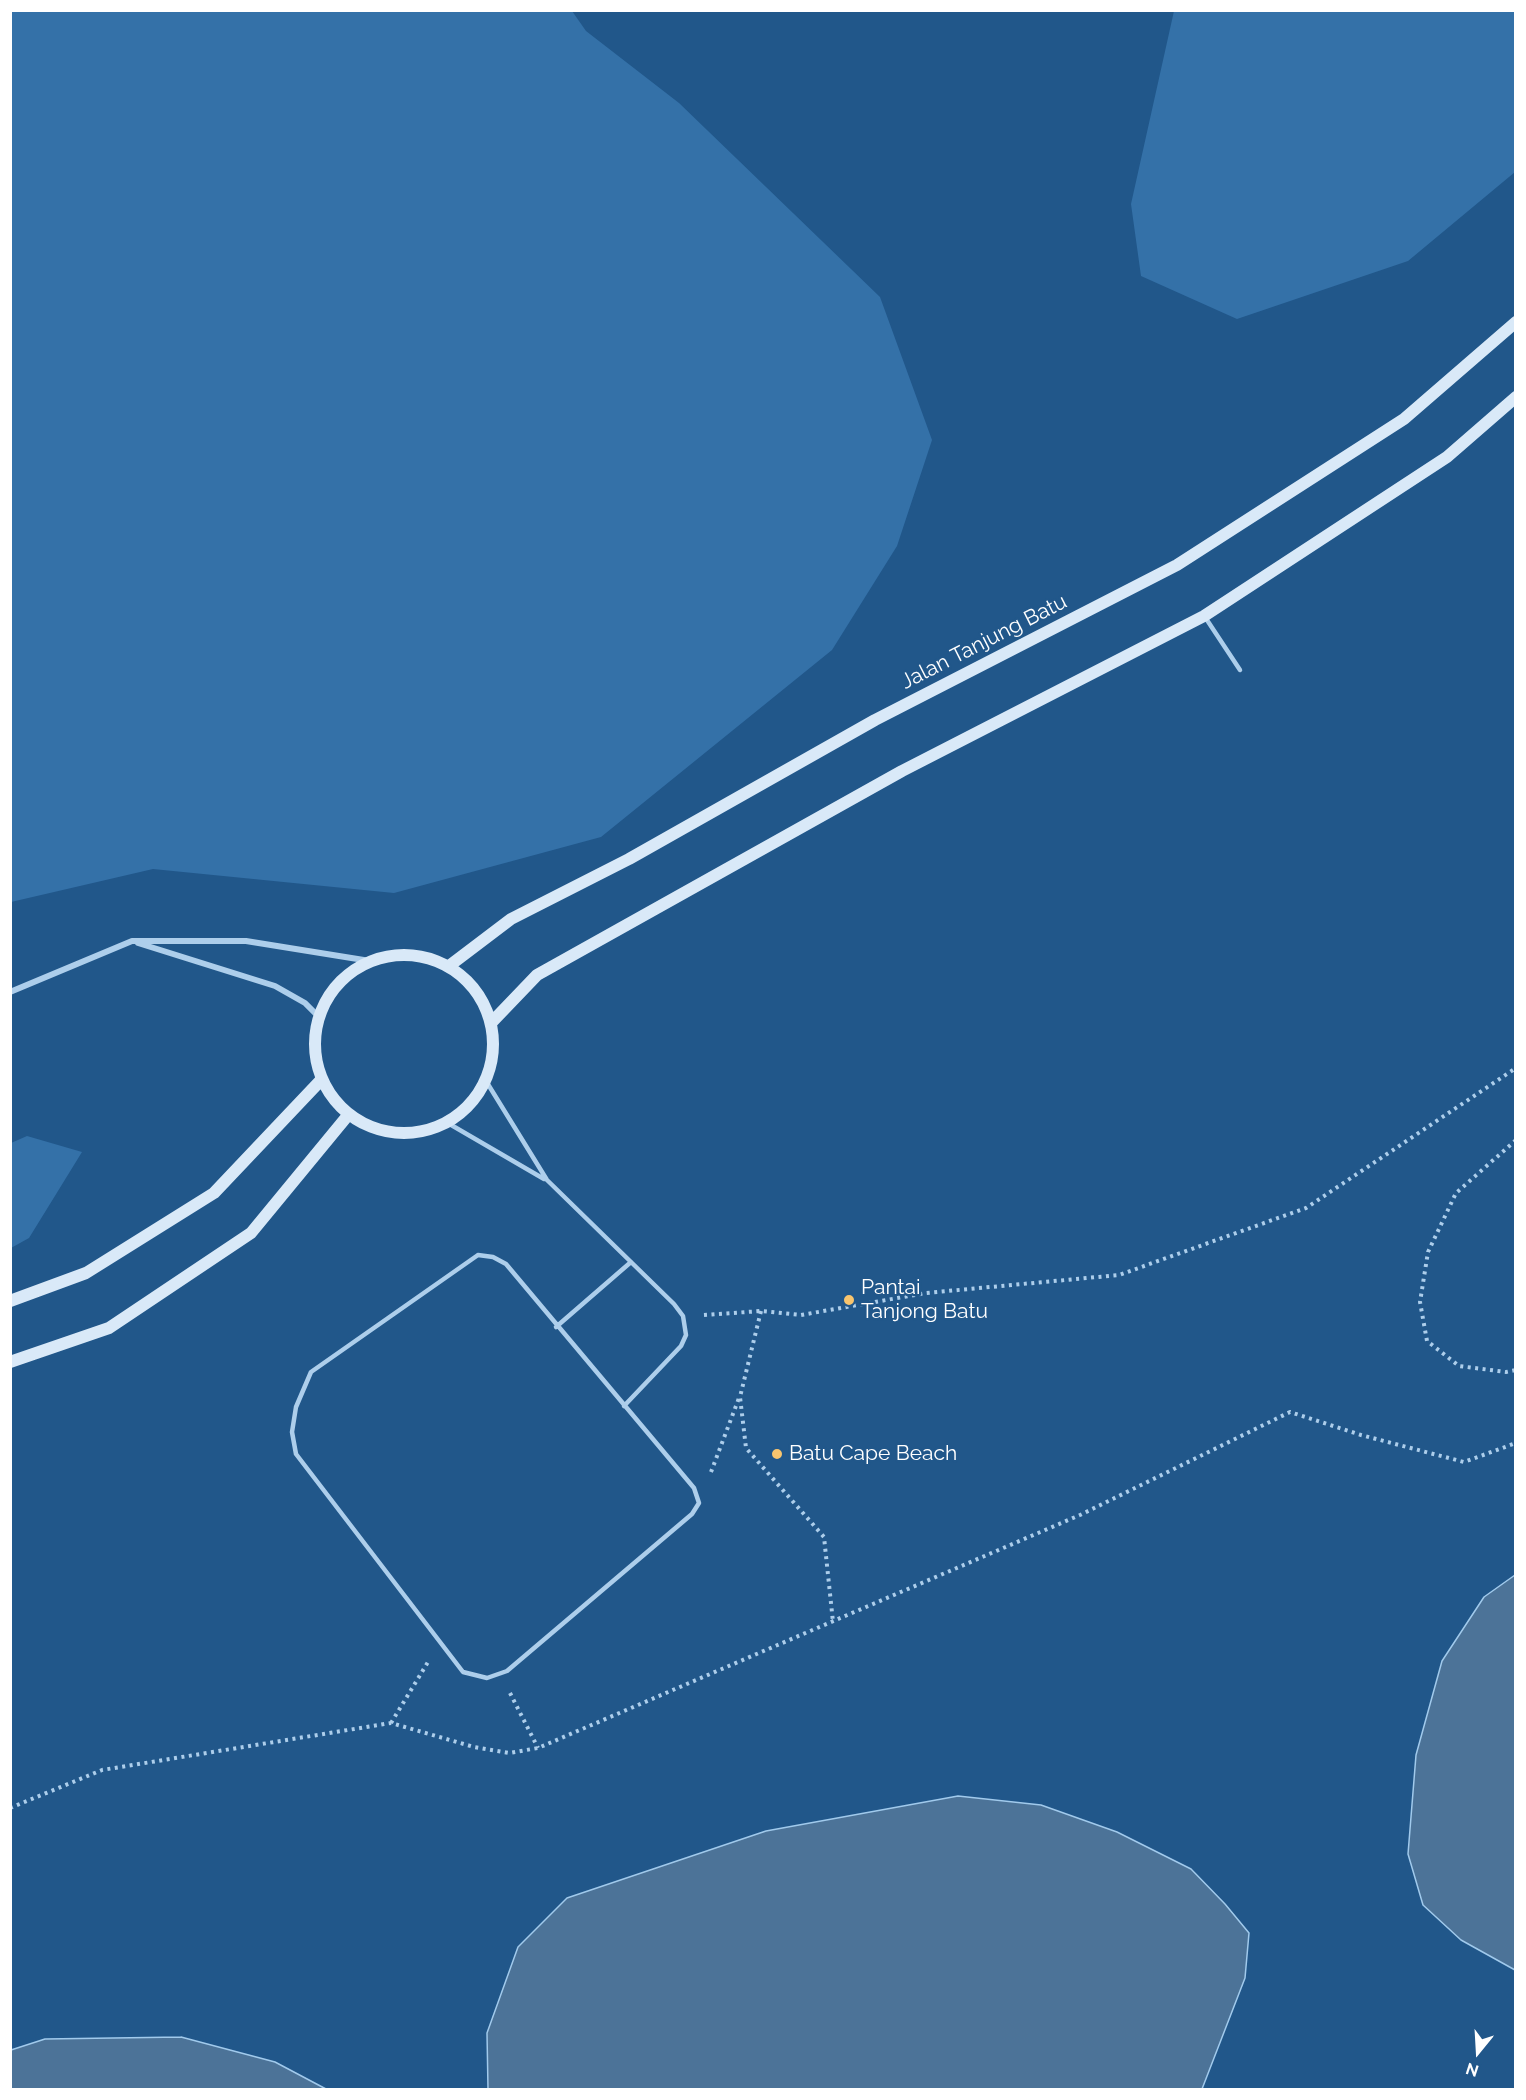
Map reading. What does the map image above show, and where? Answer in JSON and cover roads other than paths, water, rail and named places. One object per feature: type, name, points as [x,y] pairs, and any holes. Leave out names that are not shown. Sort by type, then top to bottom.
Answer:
[{"type":"street","name":"Jalan Tanjung Batu","points":[[449,966],[511,919],[629,859],[875,720],[1177,565],[1404,419],[1515,322]]},
{"type":"street","points":[[491,1023],[537,975],[903,771],[1204,616],[1447,457],[1515,398]]},
{"type":"street","points":[[10,992],[132,940],[246,941],[370,961]]},
{"type":"street","points":[[132,940],[275,986],[305,1003],[319,1017]]},
{"type":"street","points":[[396,955],[423,957],[449,966],[468,981],[482,1000],[491,1023],[494,1052],[486,1081],[470,1105],[446,1122],[422,1131],[396,1132],[371,1126],[349,1114],[334,1098],[322,1079],[316,1059],[315,1038],[319,1017],[330,994],[347,975],[370,961],[396,955]]},
{"type":"street","points":[[10,1301],[86,1273],[214,1193],[322,1079]]},
{"type":"street","points":[[10,1362],[109,1328],[250,1233],[349,1114]]},
{"type":"lane","points":[[1204,616],[1240,670]]},
{"type":"lane","points":[[486,1081],[547,1180],[674,1304],[683,1316],[686,1335],[681,1346],[624,1406]]},
{"type":"lane","points":[[446,1122],[547,1180]]},
{"type":"lane","points":[[478,1255],[493,1257],[506,1264],[556,1327],[694,1488],[699,1503],[683,1521],[507,1671],[487,1678],[463,1672],[296,1454],[292,1432],[296,1407],[311,1372],[478,1255]]},
{"type":"lane","points":[[556,1327],[631,1262]]},
{"type":"place","name":"Pantai Tanjong Batu","points":[[849,1300]]},
{"type":"place","name":"Batu Cape Beach","points":[[777,1454]]}]
